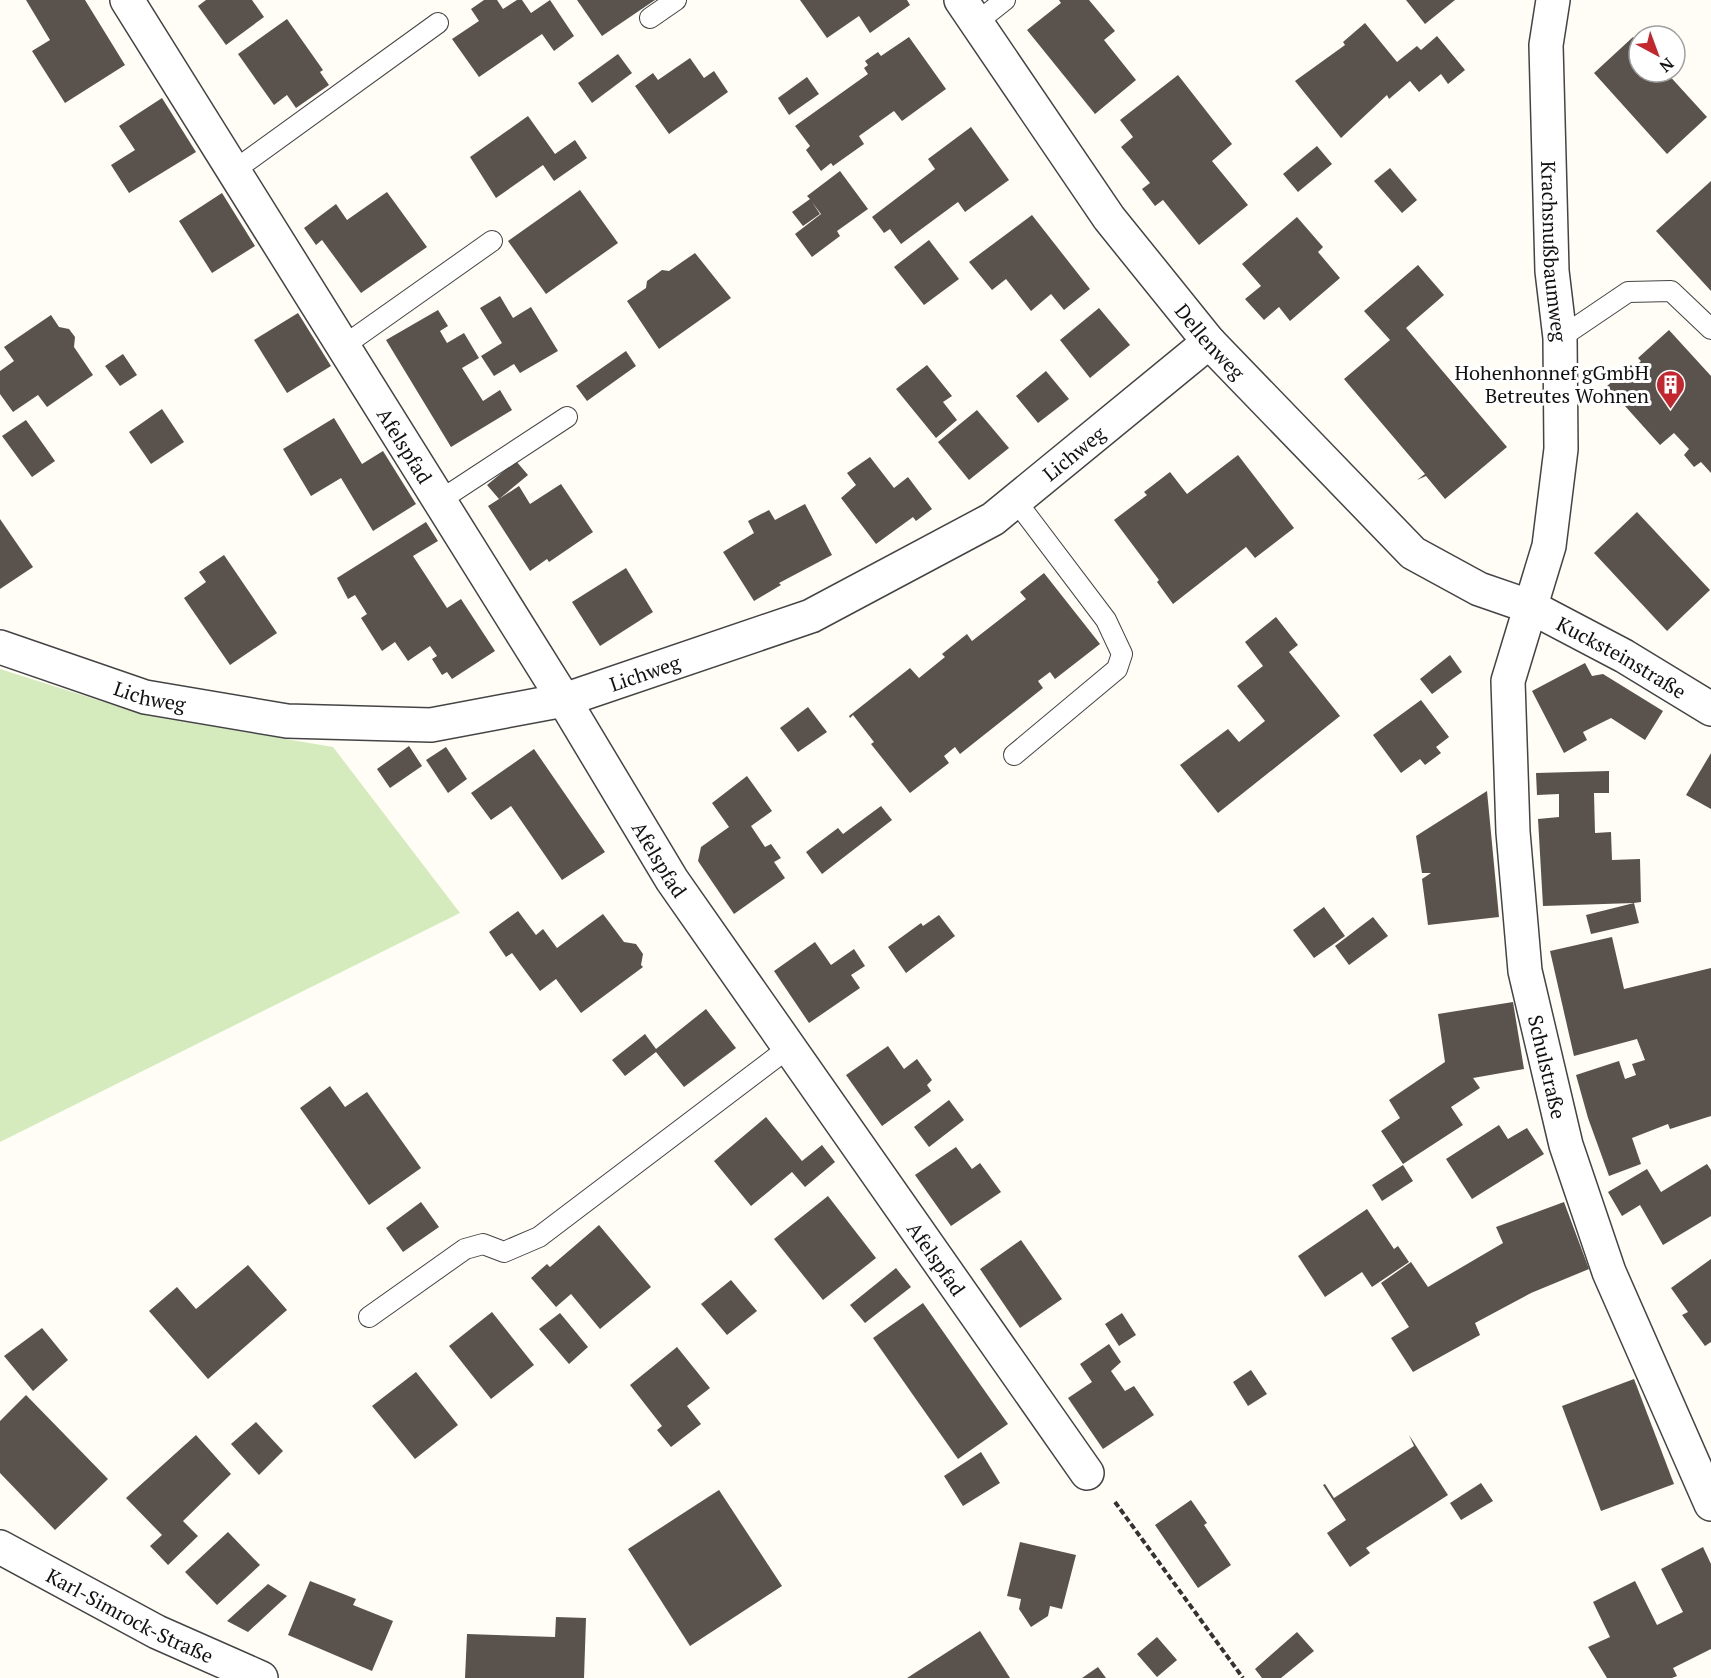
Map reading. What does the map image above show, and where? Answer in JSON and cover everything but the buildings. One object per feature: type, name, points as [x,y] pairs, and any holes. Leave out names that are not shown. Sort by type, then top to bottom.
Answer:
[{"type":"street","name":"Afelspfad","points":[[126,0],[564,700],[672,880],[791,1046],[1087,1473]]},
{"type":"street","name":"Krachsnußbaumweg","points":[[1531,607],[1549,546],[1561,449],[1560,338],[1552,271],[1546,45],[1553,0]]},
{"type":"street","name":"Dellenweg","points":[[968,12],[1109,218],[1209,342],[1413,553],[1479,589],[1531,607]]},
{"type":"street","name":"Lichweg","points":[[0,647],[145,697],[286,721],[431,725],[564,700],[811,616],[993,519],[1209,342]]},
{"type":"street","name":"Kucksteinstraße","points":[[1531,607],[1624,657],[1711,709]]},
{"type":"street","name":"Schulstraße","points":[[1531,607],[1508,681],[1513,832],[1525,971],[1566,1145],[1609,1272],[1711,1504]]},
{"type":"street","name":"Karl-Simrock-Straße","points":[[0,1547],[157,1632],[261,1678]]},
{"type":"lane","points":[[650,18],[676,0]]},
{"type":"lane","points":[[968,12],[1005,0]]},
{"type":"lane","points":[[232,172],[438,23]]},
{"type":"lane","points":[[342,347],[492,241]]},
{"type":"lane","points":[[1560,338],[1628,292],[1671,291],[1711,329]]},
{"type":"lane","points":[[439,501],[567,417]]},
{"type":"lane","points":[[1014,755],[1117,669],[1122,654],[1106,620],[1016,501]]},
{"type":"lane","points":[[369,1317],[465,1249],[483,1244],[504,1252],[538,1237],[791,1046]]},
{"type":"path","points":[[1087,1473],[1093,1470],[1243,1678]]},
{"type":"green space","points":[[0,669],[148,716],[333,747],[460,913],[0,1142]]},
{"type":"place","name":"Hohenhonnef gGmbH Betreutes Wohnen","points":[[1670,410]]}]
